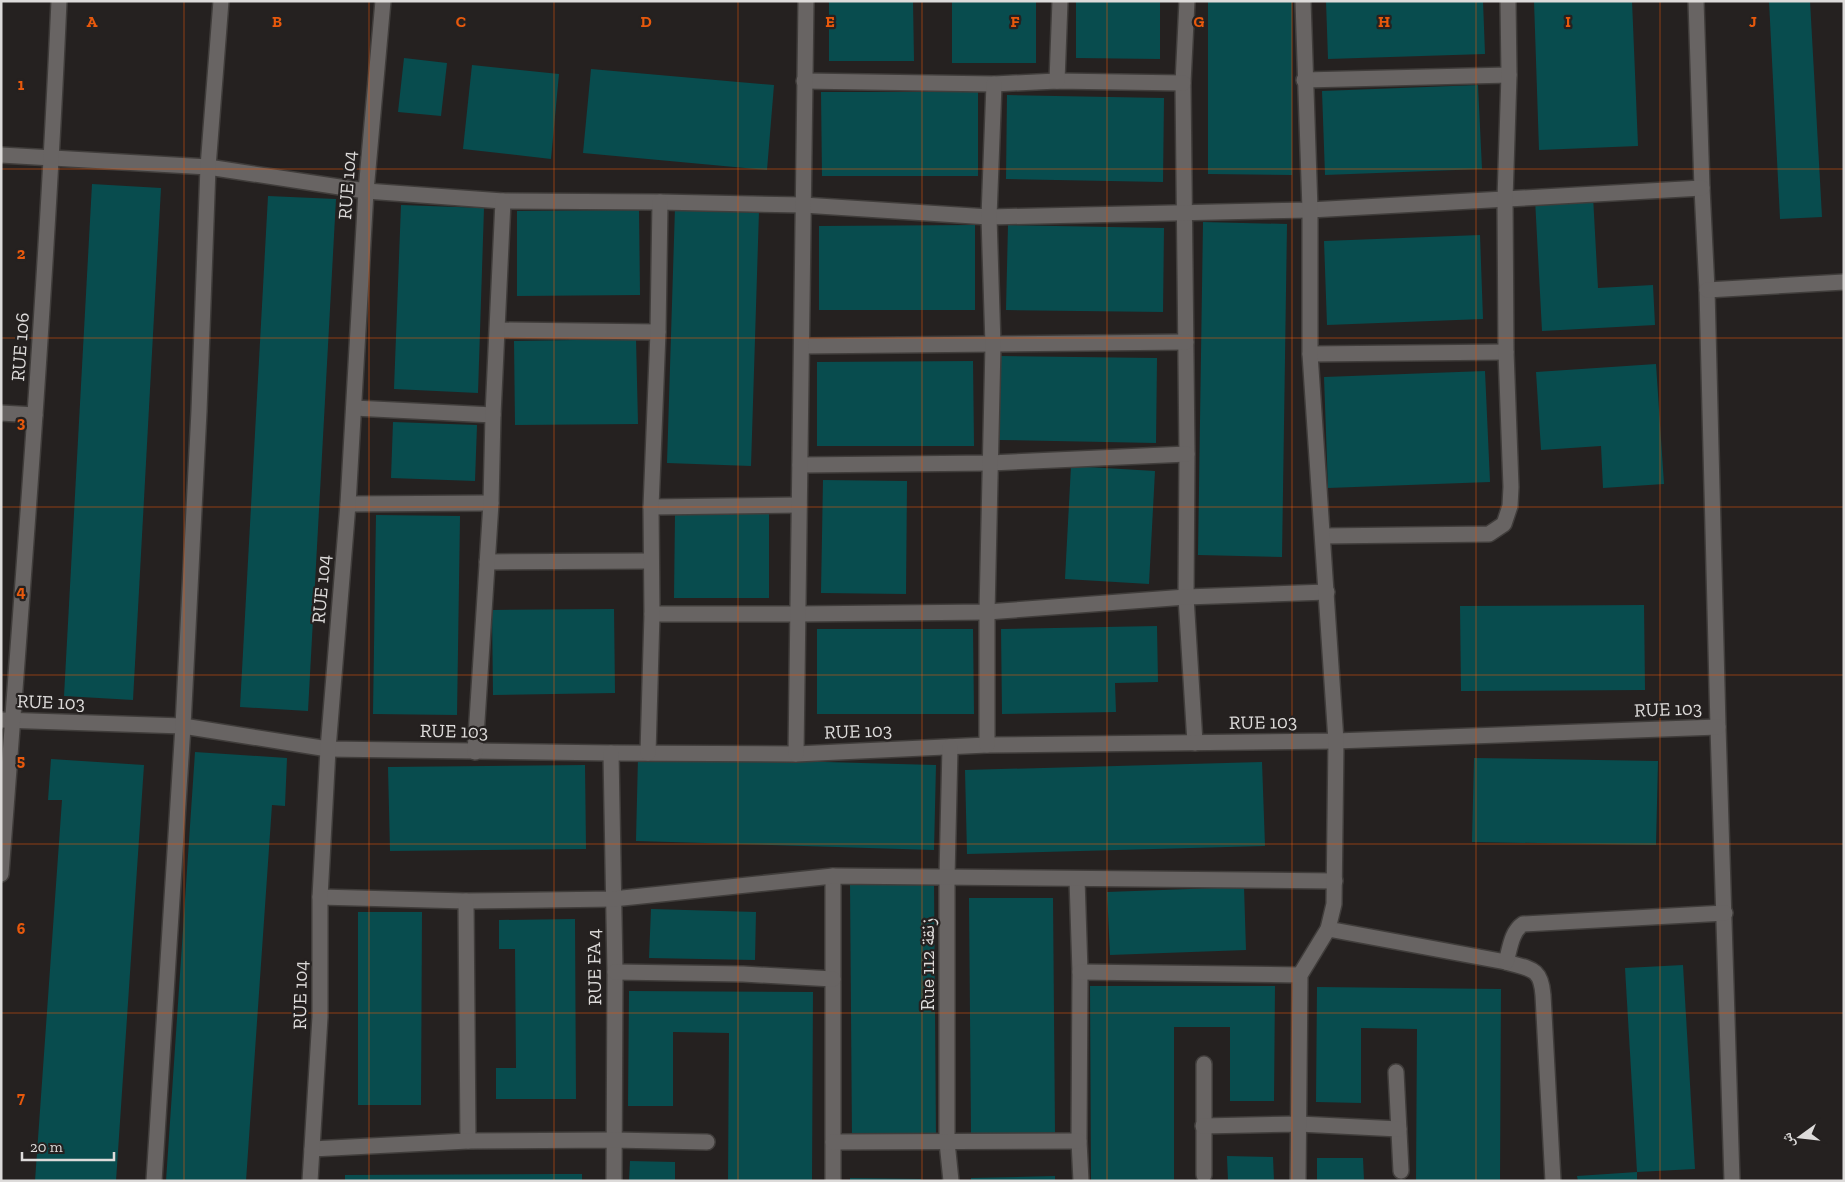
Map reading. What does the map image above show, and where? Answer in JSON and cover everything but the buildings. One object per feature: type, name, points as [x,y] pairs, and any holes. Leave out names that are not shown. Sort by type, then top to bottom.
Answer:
[{"type":"street","name":"RUE 106","points":[[1,874],[7,721],[35,415],[52,158],[59,1]]},
{"type":"street","points":[[154,1181],[183,726],[199,411],[208,167],[221,1]]},
{"type":"street","name":"RUE 104","points":[[310,1181],[320,1017],[320,897],[328,750],[348,504],[366,191],[383,1]]},
{"type":"street","points":[[796,754],[806,1]]},
{"type":"street","points":[[1057,81],[1060,1]]},
{"type":"street","points":[[1187,1],[1183,83],[1187,454],[1186,597],[1195,744]]},
{"type":"street","points":[[1298,1181],[1300,974],[1328,929],[1334,904],[1336,741],[1328,592],[1310,354],[1310,210],[1304,80],[1303,1]]},
{"type":"street","points":[[1323,536],[1489,534],[1504,524],[1510,506],[1511,488],[1506,352],[1505,199],[1509,75],[1508,1]]},
{"type":"street","points":[[1696,1],[1707,290],[1732,1181]]},
{"type":"street","points":[[1304,80],[1509,75]]},
{"type":"street","points":[[804,81],[994,84],[1057,81],[1183,83]]},
{"type":"street","points":[[987,745],[987,612],[993,345],[989,217],[994,84]]},
{"type":"street","points":[[1,155],[208,167],[366,191],[503,201],[803,205],[989,217],[1310,210],[1702,188]]},
{"type":"street","points":[[475,752],[491,503],[503,201]]},
{"type":"street","points":[[648,753],[652,614],[651,507],[658,332],[660,202]]},
{"type":"street","points":[[1707,290],[1844,282]]},
{"type":"street","points":[[498,330],[658,332]]},
{"type":"street","points":[[802,346],[1186,342]]},
{"type":"street","points":[[1310,354],[1506,352]]},
{"type":"street","points":[[354,408],[493,415]]},
{"type":"street","points":[[1,413],[35,415]]},
{"type":"street","points":[[800,465],[990,463],[1187,454]]},
{"type":"street","points":[[348,504],[491,503]]},
{"type":"street","points":[[651,507],[799,505]]},
{"type":"street","points":[[487,562],[651,561]]},
{"type":"street","points":[[652,614],[987,612],[1186,597],[1328,592]]},
{"type":"street","name":"RUE 103","points":[[7,721],[183,726],[328,750],[796,754],[987,745],[1336,741],[1718,728]]},
{"type":"street","name":"Rue 112 زنقة","points":[[950,747],[947,876],[948,1142],[951,1181]]},
{"type":"street","name":"RUE FA 4","points":[[611,753],[615,972],[614,1181]]},
{"type":"street","points":[[320,897],[466,901],[613,899],[832,876],[1335,881]]},
{"type":"street","points":[[832,876],[834,1181]]},
{"type":"street","points":[[1077,879],[1080,972],[1079,1142],[1081,1181]]},
{"type":"street","points":[[466,901],[468,1141]]},
{"type":"street","points":[[1506,962],[1514,933],[1523,924],[1725,913]]},
{"type":"street","points":[[1328,929],[1506,962],[1532,969],[1540,976],[1543,984],[1553,1181]]},
{"type":"street","points":[[615,972],[743,974],[833,979]]},
{"type":"street","points":[[1080,972],[1300,974]]},
{"type":"street","points":[[1204,1064],[1204,1175]]},
{"type":"street","points":[[1396,1072],[1400,1172]]},
{"type":"street","points":[[1203,1126],[1299,1124],[1399,1129]]},
{"type":"street","points":[[312,1149],[468,1141],[614,1140],[707,1142]]},
{"type":"street","points":[[833,1142],[1079,1142]]}]
